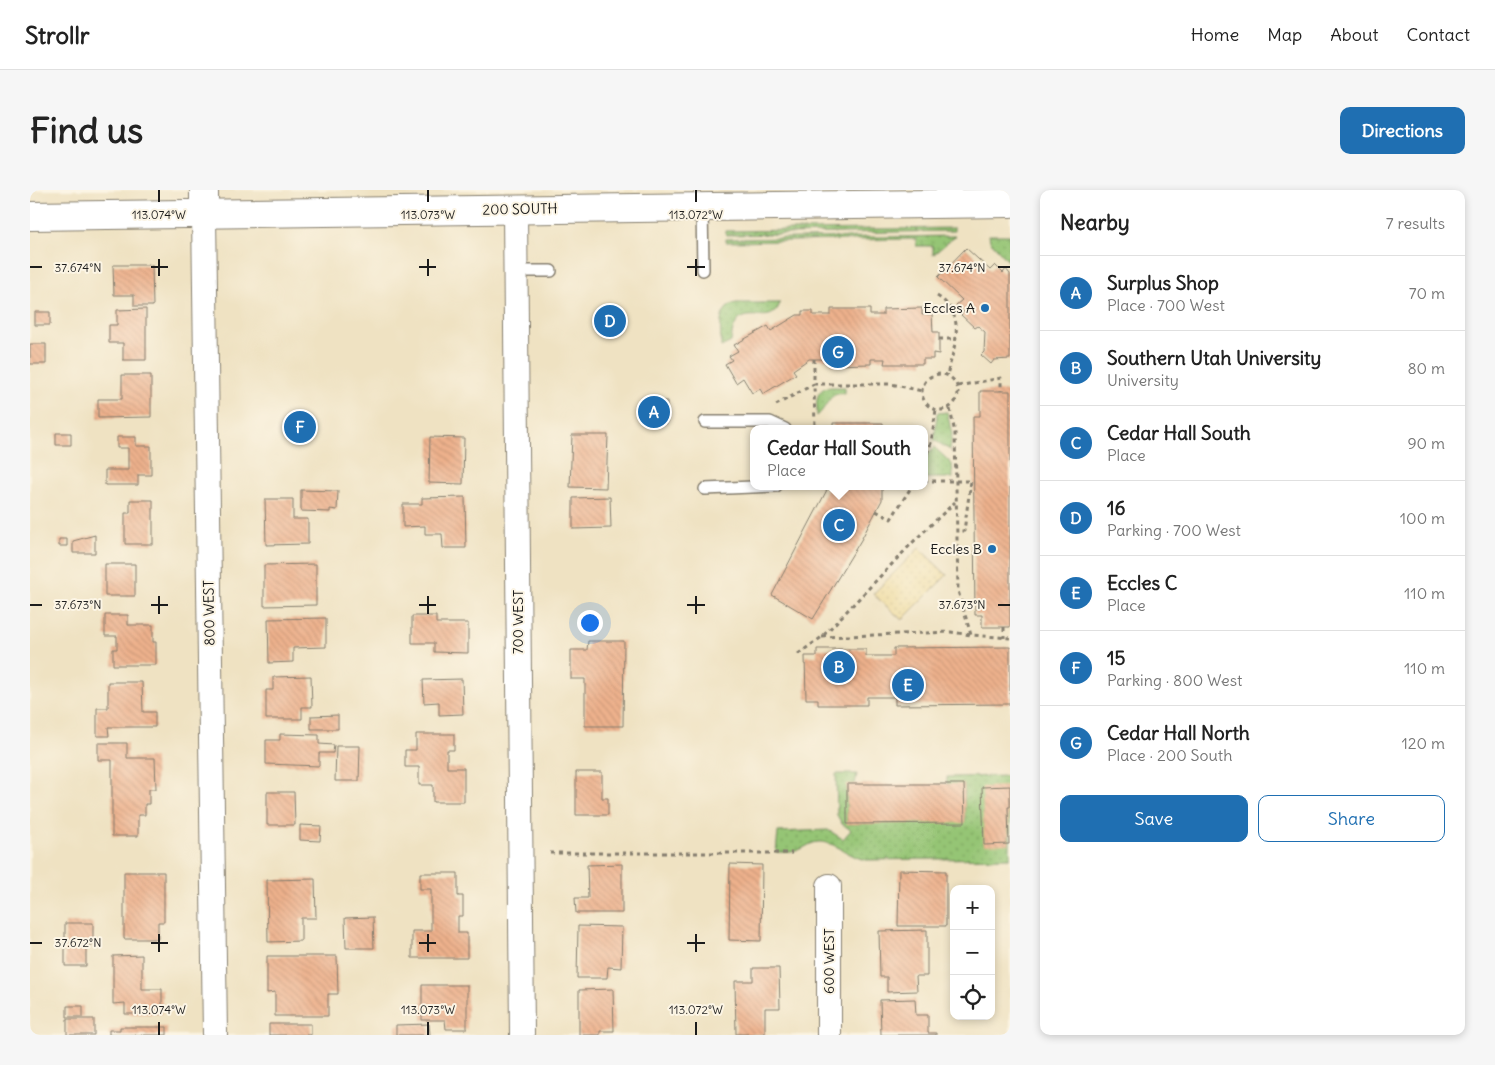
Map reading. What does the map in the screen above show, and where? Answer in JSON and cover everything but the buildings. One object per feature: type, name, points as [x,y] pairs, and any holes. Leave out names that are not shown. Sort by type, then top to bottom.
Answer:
[{"type":"street","name":"200 SOUTH","points":[[30,216],[204,202],[515,209],[702,207],[796,201],[999,198]]},
{"type":"street","name":"800 WEST","points":[[204,202],[214,1035]]},
{"type":"street","name":"700 WEST","points":[[515,209],[522,1035]]},
{"type":"street","name":"600 WEST","points":[[829,1035],[830,886]]},
{"type":"lane","points":[[702,207],[703,270]]},
{"type":"lane","points":[[516,271],[551,271]]},
{"type":"lane","points":[[705,422],[770,422],[776,425]]},
{"type":"lane","points":[[706,489],[750,487]]},
{"type":"path","points":[[937,296],[947,302],[955,319],[956,339],[947,375]]},
{"type":"path","points":[[939,339],[956,339]]},
{"type":"path","points":[[814,359],[815,425]]},
{"type":"path","points":[[950,409],[936,410],[925,402],[922,391],[923,386],[930,377],[941,374],[947,375],[958,386],[958,398],[950,409],[955,432],[958,591],[971,635]]},
{"type":"path","points":[[958,386],[1001,378],[1001,391]]},
{"type":"path","points":[[776,405],[814,384],[892,384],[922,391]]},
{"type":"path","points":[[928,450],[936,410]]},
{"type":"path","points":[[928,481],[973,481],[964,532],[956,532]]},
{"type":"path","points":[[876,510],[891,519],[909,490]]},
{"type":"path","points":[[798,654],[822,636],[916,539],[956,502]]},
{"type":"path","points":[[1004,627],[1004,638]]},
{"type":"path","points":[[822,636],[951,632],[1010,638]]},
{"type":"path","points":[[550,853],[792,853]]},
{"type":"green space","points":[[954,228],[954,231],[726,235],[726,231]]},
{"type":"green space","points":[[989,235],[1010,235],[1010,263],[990,241]]},
{"type":"green space","points":[[955,236],[933,255],[933,246],[916,246],[916,239],[726,242],[726,239]]},
{"type":"green space","points":[[736,303],[780,303],[775,311],[769,315],[746,316],[739,320],[734,328],[731,342],[721,347],[720,328],[722,315],[725,310]]},
{"type":"green space","points":[[827,387],[845,387],[845,394],[832,397],[817,416],[818,395]]},
{"type":"green space","points":[[947,412],[952,434],[950,450],[934,440],[937,413]]},
{"type":"green space","points":[[934,447],[952,464],[953,478],[928,478],[928,455]]},
{"type":"green space","points":[[836,774],[857,774],[855,784],[847,785],[847,824],[965,822],[964,785],[947,784],[947,777],[1010,776],[1010,858],[866,860],[834,845],[822,842],[794,852],[776,852],[778,832],[828,830],[843,839],[851,830],[842,824],[837,815]]},
{"type":"sand","points":[[919,548],[947,575],[902,620],[873,594]]},
{"type":"place","name":"Eccles A","points":[[985,308]]},
{"type":"place","name":"16","points":[[610,321]]},
{"type":"place","name":"Cedar Hall North","points":[[838,352]]},
{"type":"place","name":"Surplus Shop","points":[[654,412]]},
{"type":"place","name":"15","points":[[300,427]]},
{"type":"place","name":"Cedar Hall South","points":[[839,525]]},
{"type":"place","name":"Eccles B","points":[[992,549]]},
{"type":"place","name":"Southern Utah University","points":[[839,667]]},
{"type":"place","name":"Eccles C","points":[[908,685]]}]
